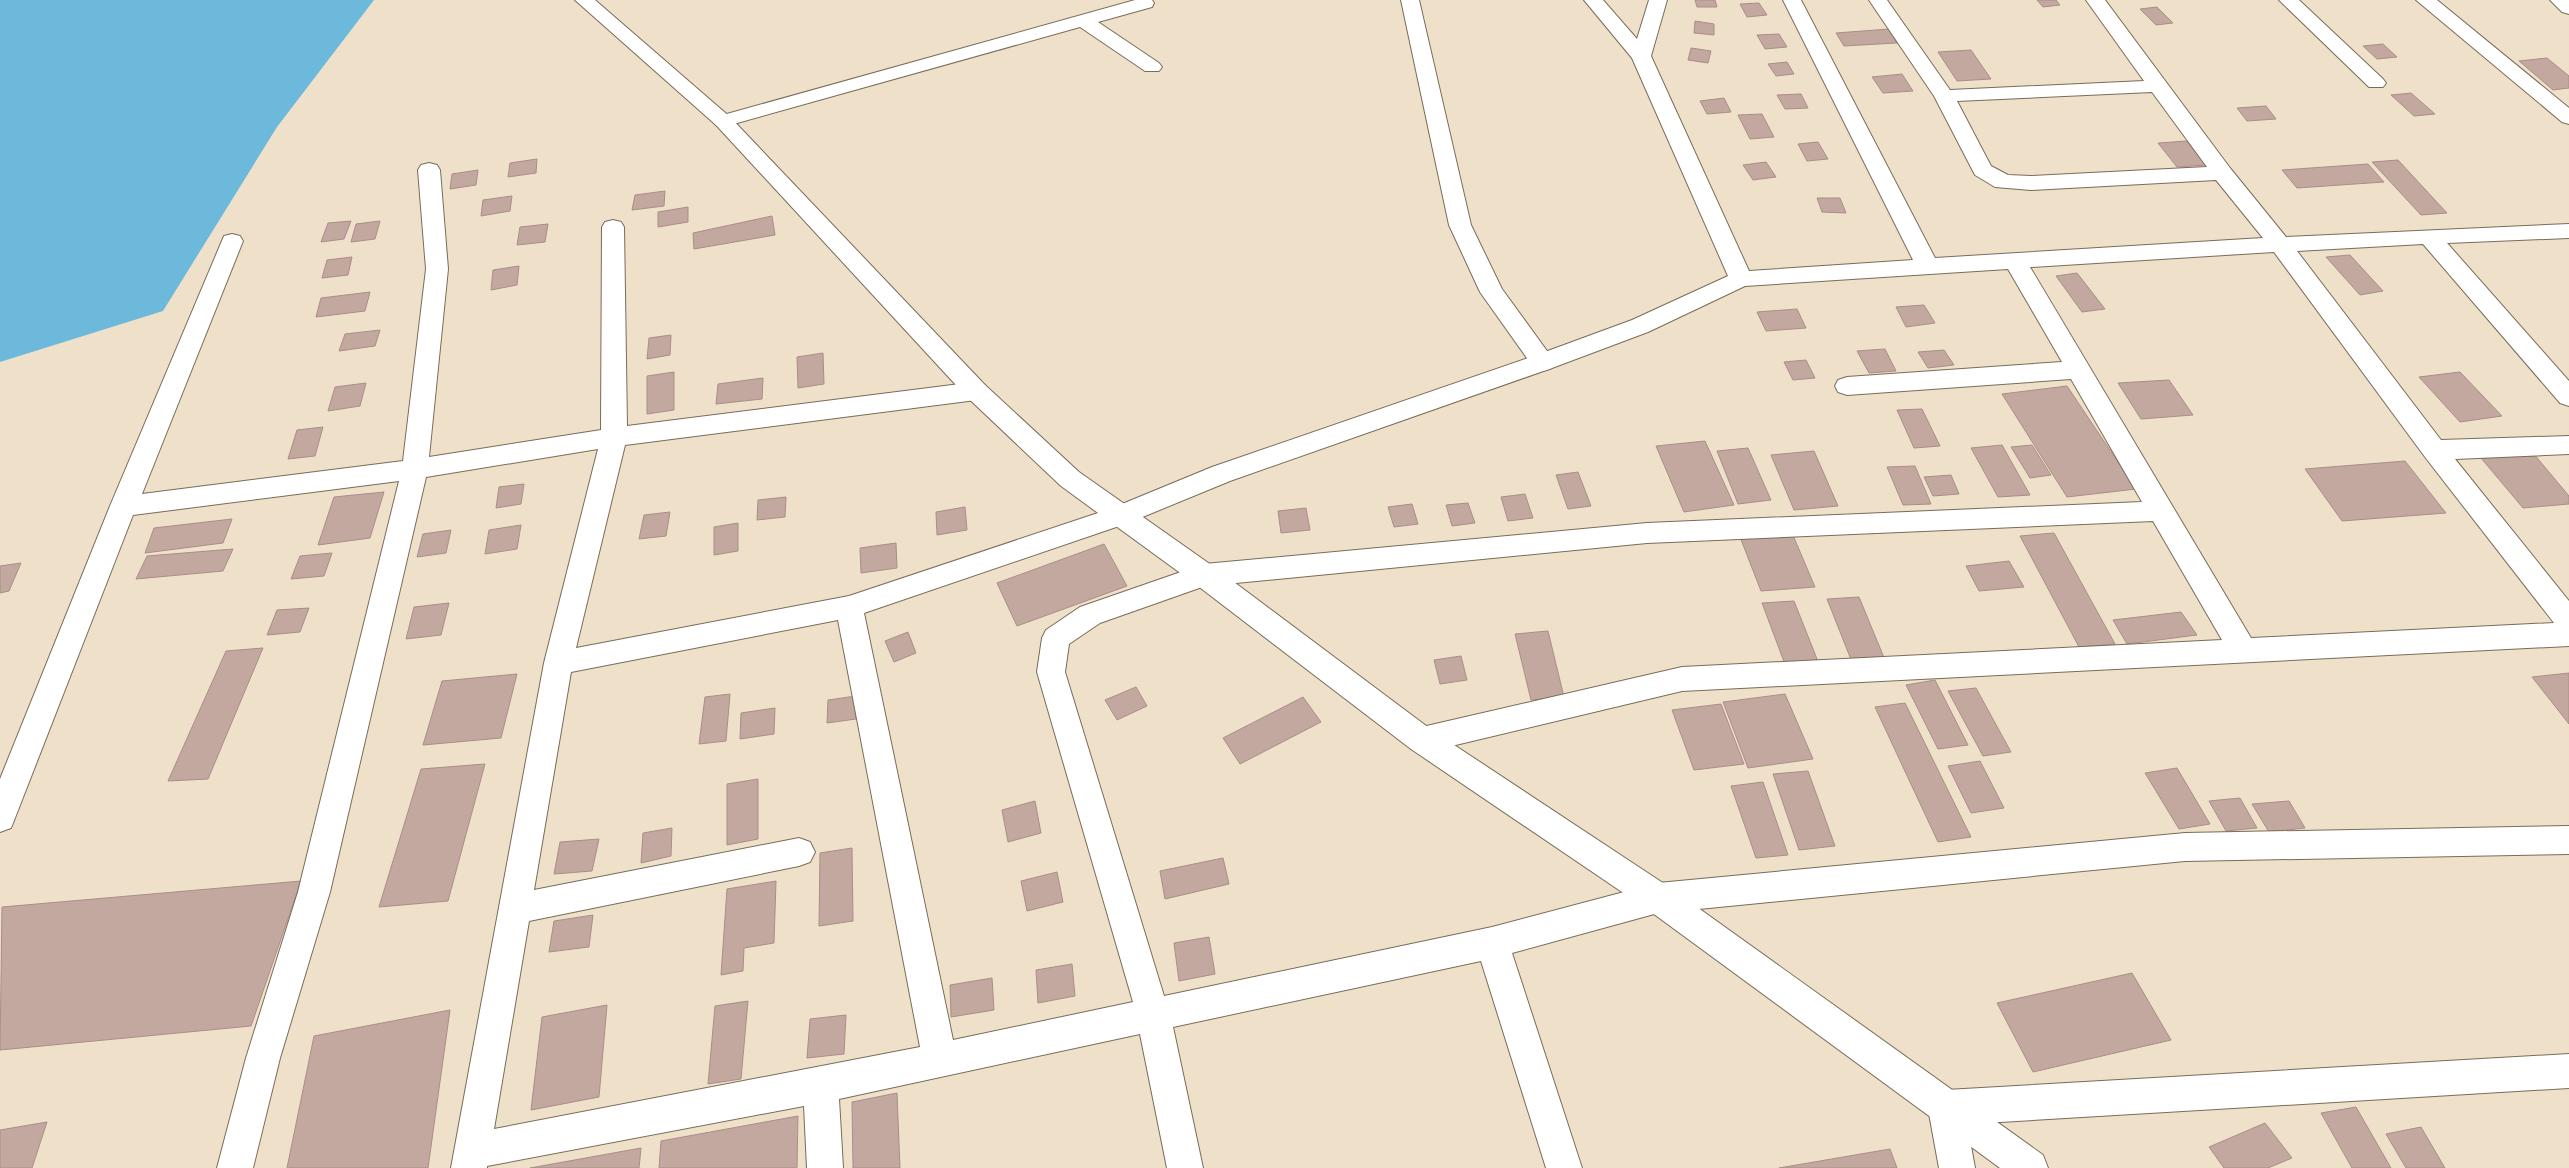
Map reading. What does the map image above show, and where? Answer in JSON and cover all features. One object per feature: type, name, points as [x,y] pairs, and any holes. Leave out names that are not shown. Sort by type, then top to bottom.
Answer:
[{"type":"street","points":[[584,0],[723,121],[976,391],[1070,479],[1119,516],[1204,575],[1422,740],[1658,898],[2030,1168]]},
{"type":"street","points":[[1410,0],[1460,225],[1492,292],[1543,362]]},
{"type":"street","points":[[1593,0],[1641,56],[1741,280]]},
{"type":"street","points":[[1641,56],[1658,0]]},
{"type":"street","points":[[1792,0],[1928,267]]},
{"type":"street","points":[[1878,0],[1944,96],[1983,170],[2003,182],[2032,183],[2222,173]]},
{"type":"street","points":[[2095,0],[2222,173],[2281,245],[2434,450],[2569,622]]},
{"type":"street","points":[[2288,0],[2376,83]]},
{"type":"street","points":[[2425,0],[2569,118]]},
{"type":"street","points":[[2559,0],[2569,8]]},
{"type":"street","points":[[723,121],[1145,3]]},
{"type":"street","points":[[1083,21],[1152,66]]},
{"type":"street","points":[[1944,96],[2159,86]]},
{"type":"street","points":[[235,1168],[263,1058],[314,892],[415,469],[437,269],[429,170]]},
{"type":"street","points":[[613,227],[614,437],[558,663],[470,1160],[1492,943],[1658,898],[2186,847],[2569,840]]},
{"type":"street","points":[[558,663],[849,607],[1119,516],[1222,474],[1543,362],[1640,326],[1741,280],[2014,260],[2428,236],[2569,231]]},
{"type":"street","points":[[2428,236],[2569,397]]},
{"type":"street","points":[[0,818],[123,506],[232,241]]},
{"type":"street","points":[[2014,260],[2243,651]]},
{"type":"street","points":[[1847,386],[2078,370]]},
{"type":"street","points":[[123,506],[415,469],[614,437],[976,391]]},
{"type":"street","points":[[2434,450],[2569,445]]},
{"type":"street","points":[[1185,1168],[1153,1014],[1051,672],[1056,638],[1090,615],[1204,575],[1647,533],[2161,512]]},
{"type":"street","points":[[849,607],[940,1059]]},
{"type":"street","points":[[1422,740],[1682,679],[2569,634]]},
{"type":"street","points":[[514,909],[799,852]]},
{"type":"street","points":[[1492,943],[1564,1168]]},
{"type":"street","points":[[1946,1108],[2569,1070]]},
{"type":"street","points":[[821,1085],[825,1168]]},
{"type":"street","points":[[1946,1108],[1957,1168]]},
{"type":"water","points":[[0,0],[374,0],[277,127],[163,311],[0,362]]},
{"type":"building","points":[[1695,0],[1715,0],[1717,7],[1697,7]]},
{"type":"building","points":[[2037,0],[2056,0],[2060,5],[2043,7]]},
{"type":"building","points":[[1759,3],[1767,15],[1747,17],[1740,4]]},
{"type":"building","points":[[2157,7],[2173,23],[2156,25],[2140,9]]},
{"type":"building","points":[[1695,21],[1714,24],[1714,35],[1694,33]]},
{"type":"building","points":[[1889,29],[1897,43],[1844,46],[1836,33]]},
{"type":"building","points":[[1779,34],[1787,47],[1765,49],[1757,35]]},
{"type":"building","points":[[2383,44],[2397,57],[2377,59],[2363,46]]},
{"type":"building","points":[[1691,48],[1711,51],[1708,63],[1688,60]]},
{"type":"building","points":[[1971,50],[1991,79],[1957,81],[1938,52]]},
{"type":"building","points":[[2547,58],[2569,76],[2569,88],[2553,90],[2519,61]]},
{"type":"building","points":[[1787,62],[1794,74],[1776,76],[1768,64]]},
{"type":"building","points":[[1902,74],[1913,91],[1883,93],[1872,77]]},
{"type":"building","points":[[2411,93],[2435,114],[2414,116],[2391,95]]},
{"type":"building","points":[[1801,94],[1808,108],[1785,109],[1777,95]]},
{"type":"building","points":[[1724,98],[1731,112],[1707,114],[1700,101]]},
{"type":"building","points":[[2266,106],[2276,119],[2247,121],[2237,108]]},
{"type":"building","points":[[1762,114],[1774,137],[1750,139],[1738,115]]},
{"type":"building","points":[[2187,141],[2206,165],[2177,167],[2158,143]]},
{"type":"building","points":[[1818,142],[1828,159],[1807,161],[1798,144]]},
{"type":"building","points":[[537,159],[536,173],[508,177],[510,163]]},
{"type":"building","points":[[2398,160],[2447,213],[2421,215],[2372,162]]},
{"type":"building","points":[[1766,162],[1776,177],[1753,180],[1743,165]]},
{"type":"building","points":[[2368,164],[2384,182],[2297,188],[2282,170]]},
{"type":"building","points":[[478,170],[476,185],[450,189],[452,174]]},
{"type":"building","points":[[665,191],[664,206],[632,210],[635,195]]},
{"type":"building","points":[[512,196],[510,211],[481,216],[483,200]]},
{"type":"building","points":[[1817,198],[1840,198],[1846,213],[1822,212]]},
{"type":"building","points":[[688,207],[688,222],[658,227],[658,212]]},
{"type":"building","points":[[772,216],[775,235],[694,249],[693,233]]},
{"type":"building","points":[[351,221],[344,239],[321,242],[328,223]]},
{"type":"building","points":[[380,221],[375,239],[351,242],[356,224]]},
{"type":"building","points":[[548,224],[545,242],[517,245],[520,227]]},
{"type":"building","points":[[2350,255],[2383,291],[2360,295],[2326,257]]},
{"type":"building","points":[[352,257],[348,275],[322,278],[327,260]]},
{"type":"building","points":[[519,266],[517,285],[491,290],[493,270]]},
{"type":"building","points":[[2077,273],[2105,309],[2082,312],[2056,276]]},
{"type":"building","points":[[370,292],[365,311],[316,317],[321,298]]},
{"type":"building","points":[[1924,305],[1935,323],[1906,327],[1896,307]]},
{"type":"building","points":[[1797,309],[1806,328],[1766,331],[1757,312]]},
{"type":"building","points":[[380,330],[375,346],[339,351],[345,334]]},
{"type":"building","points":[[671,335],[670,355],[647,359],[649,338]]},
{"type":"building","points":[[1885,349],[1896,371],[1869,373],[1857,351]]},
{"type":"building","points":[[1944,350],[1954,365],[1928,368],[1918,352]]},
{"type":"building","points":[[823,353],[824,384],[798,388],[797,357]]},
{"type":"building","points":[[1806,360],[1815,378],[1793,380],[1784,362]]},
{"type":"building","points":[[674,372],[674,410],[647,414],[647,376]]},
{"type":"building","points":[[2460,372],[2502,416],[2460,422],[2419,377]]},
{"type":"building","points":[[763,378],[762,399],[716,404],[718,384]]},
{"type":"building","points":[[2169,380],[2193,415],[2141,419],[2118,383]]},
{"type":"building","points":[[366,383],[360,406],[328,411],[335,387]]},
{"type":"building","points":[[2067,386],[2136,489],[2067,497],[2002,394]]},
{"type":"building","points":[[1922,409],[1940,446],[1914,448],[1897,410]]},
{"type":"building","points":[[323,427],[315,456],[288,459],[297,430]]},
{"type":"building","points":[[1705,441],[1734,505],[1684,512],[1656,446]]},
{"type":"building","points":[[2002,445],[2030,495],[1998,497],[1971,448]]},
{"type":"building","points":[[2032,445],[2051,475],[2030,478],[2011,447]]},
{"type":"building","points":[[1748,448],[1771,500],[1738,504],[1717,451]]},
{"type":"building","points":[[1814,451],[1838,506],[1794,510],[1771,455]]},
{"type":"building","points":[[2533,453],[2569,496],[2569,504],[2523,508],[2481,458]]},
{"type":"building","points":[[2405,461],[2446,513],[2342,521],[2305,469]]},
{"type":"building","points":[[1915,466],[1931,504],[1903,505],[1887,467]]},
{"type":"building","points":[[1578,472],[1591,506],[1568,509],[1556,475]]},
{"type":"building","points":[[1951,475],[1959,494],[1933,496],[1924,477]]},
{"type":"building","points":[[524,484],[521,504],[496,508],[499,487]]},
{"type":"building","points":[[384,492],[370,538],[318,545],[334,497]]},
{"type":"building","points":[[1525,494],[1533,518],[1508,521],[1501,497]]},
{"type":"building","points":[[786,497],[785,517],[757,520],[758,500]]},
{"type":"building","points":[[1468,503],[1475,523],[1452,526],[1446,505]]},
{"type":"building","points":[[1412,504],[1418,524],[1394,527],[1388,507]]},
{"type":"building","points":[[965,507],[967,530],[937,535],[936,512]]},
{"type":"building","points":[[1306,508],[1310,530],[1281,533],[1278,511]]},
{"type":"building","points":[[670,512],[666,536],[639,539],[644,515]]},
{"type":"building","points":[[232,519],[223,543],[145,553],[154,528]]},
{"type":"building","points":[[738,523],[738,551],[714,555],[714,527]]},
{"type":"building","points":[[521,525],[517,549],[485,554],[489,530]]},
{"type":"building","points":[[451,530],[446,553],[417,557],[423,534]]},
{"type":"building","points":[[1792,533],[1815,587],[1761,591],[1740,537]]},
{"type":"building","points":[[2054,533],[2115,644],[2079,647],[2020,536]]},
{"type":"building","points":[[896,543],[897,568],[861,573],[860,548]]},
{"type":"building","points":[[1104,544],[1127,586],[1017,626],[997,583]]},
{"type":"building","points":[[233,549],[223,571],[136,579],[147,556]]},
{"type":"building","points":[[332,553],[324,576],[291,579],[300,556]]},
{"type":"building","points":[[2009,561],[2024,587],[1979,591],[1966,566]]},
{"type":"building","points":[[21,563],[9,591],[0,593],[0,566]]},
{"type":"building","points":[[1859,597],[1885,660],[1852,662],[1827,599]]},
{"type":"building","points":[[1794,601],[1819,664],[1786,667],[1762,603]]},
{"type":"building","points":[[449,603],[441,635],[406,639],[414,607]]},
{"type":"building","points":[[309,608],[300,632],[267,635],[277,610]]},
{"type":"building","points":[[2181,612],[2197,635],[2127,644],[2113,620]]},
{"type":"building","points":[[1548,631],[1564,697],[1531,700],[1515,634]]},
{"type":"building","points":[[908,632],[916,653],[894,662],[885,641]]},
{"type":"building","points":[[263,648],[208,779],[168,781],[226,651]]},
{"type":"building","points":[[1461,656],[1467,680],[1440,684],[1434,660]]},
{"type":"building","points":[[2569,673],[2569,724],[2532,677]]},
{"type":"building","points":[[517,674],[501,738],[423,745],[442,681]]},
{"type":"building","points":[[1935,680],[1968,745],[1938,749],[1906,685]]},
{"type":"building","points":[[1136,687],[1147,706],[1117,720],[1105,700]]},
{"type":"building","points":[[1976,688],[2011,752],[1983,756],[1948,691]]},
{"type":"building","points":[[730,694],[726,741],[699,744],[705,697]]},
{"type":"building","points":[[1785,694],[1813,759],[1748,768],[1723,702]]},
{"type":"building","points":[[856,696],[856,719],[827,723],[828,700]]},
{"type":"building","points":[[1303,697],[1321,722],[1240,764],[1223,738]]},
{"type":"building","points":[[1905,703],[1971,837],[1938,842],[1875,707]]},
{"type":"building","points":[[1721,704],[1744,764],[1694,770],[1672,710]]},
{"type":"building","points":[[775,708],[774,734],[740,739],[741,713]]},
{"type":"building","points":[[1980,761],[2004,808],[1971,813],[1948,766]]},
{"type":"building","points":[[485,764],[448,901],[379,907],[421,769]]},
{"type":"building","points":[[2177,768],[2210,824],[2179,829],[2145,773]]},
{"type":"building","points":[[1808,771],[1835,846],[1799,850],[1773,774]]},
{"type":"building","points":[[758,779],[758,839],[727,845],[727,784]]},
{"type":"building","points":[[1763,782],[1788,855],[1756,858],[1731,786]]},
{"type":"building","points":[[2240,798],[2257,828],[2226,831],[2209,801]]},
{"type":"building","points":[[1035,801],[1041,833],[1008,842],[1002,810]]},
{"type":"building","points":[[2289,801],[2305,828],[2269,832],[2252,804]]},
{"type":"building","points":[[672,828],[671,856],[641,863],[643,833]]},
{"type":"building","points":[[599,839],[592,871],[554,874],[560,842]]},
{"type":"building","points":[[852,848],[853,921],[819,926],[820,853]]},
{"type":"building","points":[[1223,858],[1229,884],[1165,899],[1160,871]]},
{"type":"building","points":[[1057,872],[1063,902],[1027,911],[1021,881]]},
{"type":"building","points":[[301,881],[251,1026],[0,1050],[2,907]]},
{"type":"building","points":[[776,881],[774,943],[744,948],[743,971],[721,975],[727,889]]},
{"type":"building","points":[[593,915],[589,947],[549,952],[554,921]]},
{"type":"building","points":[[1209,937],[1215,974],[1179,981],[1174,943]]},
{"type":"building","points":[[1072,964],[1075,996],[1038,1003],[1036,970]]},
{"type":"building","points":[[2132,973],[2171,1040],[2033,1072],[1997,1003]]},
{"type":"building","points":[[992,978],[994,1010],[951,1017],[950,985]]},
{"type":"building","points":[[748,1001],[741,1079],[708,1084],[715,1006]]},
{"type":"building","points":[[607,1005],[599,1097],[531,1110],[542,1017]]},
{"type":"building","points":[[450,1010],[428,1168],[287,1168],[314,1036]]},
{"type":"building","points":[[846,1015],[844,1054],[807,1058],[810,1019]]},
{"type":"building","points":[[897,1093],[900,1168],[853,1168],[852,1102]]},
{"type":"building","points":[[2356,1107],[2391,1168],[2352,1168],[2321,1113]]},
{"type":"building","points":[[798,1116],[797,1168],[659,1168],[661,1141]]},
{"type":"building","points":[[47,1122],[32,1168],[0,1168],[0,1130]]},
{"type":"building","points":[[2265,1123],[2292,1158],[2268,1168],[2224,1168],[2209,1147]]},
{"type":"building","points":[[2421,1127],[2445,1168],[2406,1168],[2386,1134]]},
{"type":"building","points":[[641,1148],[639,1168],[530,1168]]},
{"type":"building","points":[[1890,1149],[1897,1168],[1779,1168]]}]
